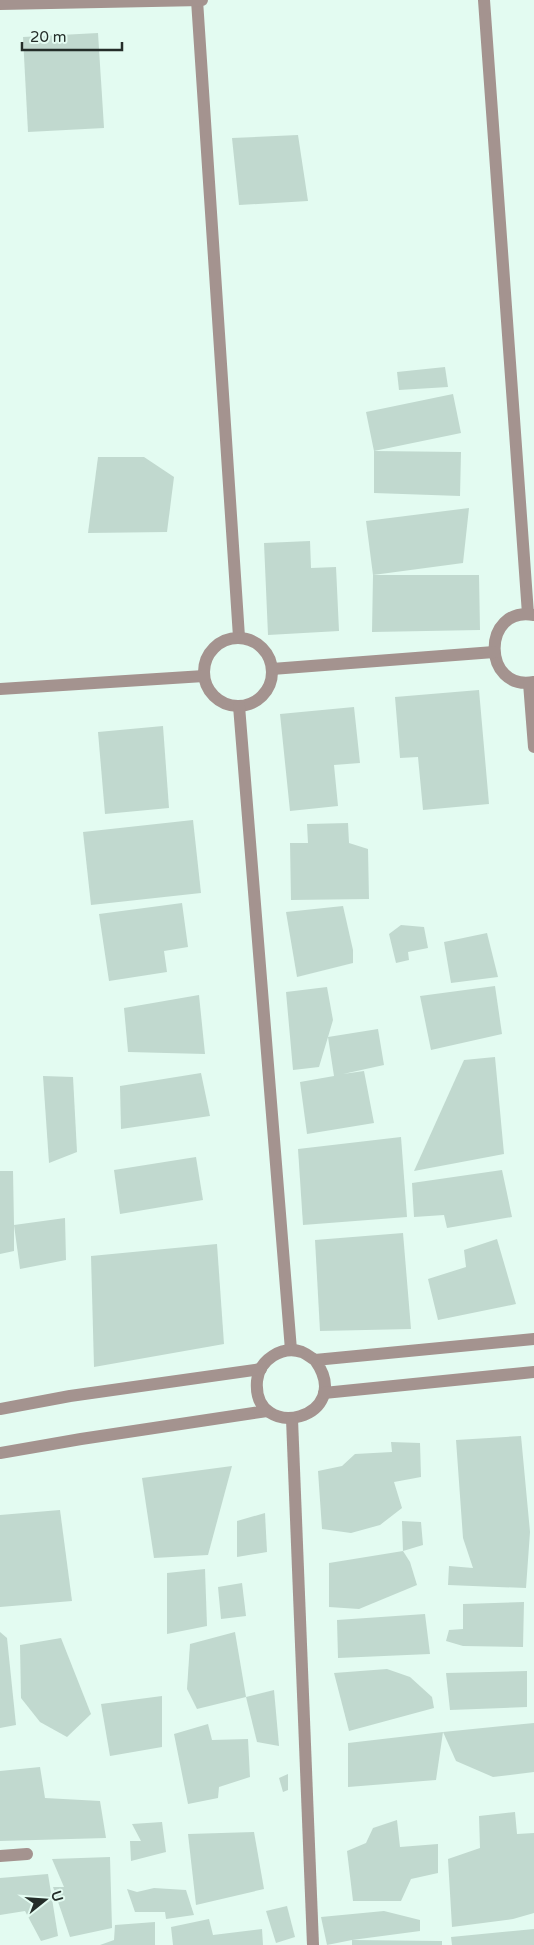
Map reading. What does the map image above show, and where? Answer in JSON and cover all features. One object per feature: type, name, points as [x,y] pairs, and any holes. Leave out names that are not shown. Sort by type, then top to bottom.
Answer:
[{"type":"street","points":[[197,0],[239,637]]},
{"type":"street","points":[[0,4],[202,0]]},
{"type":"street","points":[[484,0],[531,614],[517,615],[506,621],[498,630],[494,652],[497,664],[504,673],[517,681],[532,682],[534,747]]},
{"type":"street","points":[[239,637],[252,640],[262,646],[269,656],[272,669],[272,680],[268,690],[250,704],[239,706],[226,704],[216,698],[208,688],[204,676],[205,664],[209,653],[217,644],[239,637]]},
{"type":"street","points":[[272,669],[494,652]]},
{"type":"street","points":[[0,689],[204,676]]},
{"type":"street","points":[[239,706],[291,1350]]},
{"type":"street","points":[[315,1360],[534,1339]]},
{"type":"street","points":[[291,1350],[303,1352],[315,1360],[322,1370],[325,1382],[324,1393],[319,1405],[303,1416],[292,1419],[280,1417],[267,1411],[260,1400],[256,1388],[261,1368],[269,1358],[280,1352],[291,1350]]},
{"type":"street","points":[[0,1409],[70,1396],[261,1368]]},
{"type":"street","points":[[324,1393],[534,1372]]},
{"type":"street","points":[[0,1453],[267,1411]]},
{"type":"street","points":[[292,1419],[313,1945]]},
{"type":"street","points":[[0,1856],[26,1854]]},
{"type":"building","points":[[98,33],[104,128],[28,132],[23,37]]},
{"type":"building","points":[[298,135],[308,201],[239,205],[232,138]]},
{"type":"building","points":[[445,367],[448,387],[399,390],[397,372]]},
{"type":"building","points":[[453,394],[461,433],[374,451],[366,412]]},
{"type":"building","points":[[374,451],[461,452],[460,496],[374,493]]},
{"type":"building","points":[[98,457],[144,457],[174,477],[167,532],[88,533]]},
{"type":"building","points":[[469,508],[463,563],[373,575],[366,521]]},
{"type":"building","points":[[310,541],[311,568],[336,567],[339,631],[268,635],[264,543]]},
{"type":"building","points":[[373,575],[479,575],[480,630],[372,632]]},
{"type":"building","points":[[479,690],[489,804],[423,810],[418,757],[400,758],[395,697]]},
{"type":"building","points":[[354,707],[360,763],[334,765],[338,806],[290,811],[280,714]]},
{"type":"building","points":[[163,726],[169,808],[105,814],[98,732]]},
{"type":"building","points":[[193,820],[201,893],[91,905],[83,832]]},
{"type":"building","points":[[348,823],[349,843],[368,849],[369,899],[291,900],[290,843],[308,843],[307,824]]},
{"type":"building","points":[[182,903],[188,947],[164,951],[167,972],[109,981],[99,914]]},
{"type":"building","points":[[343,906],[353,950],[353,963],[297,977],[286,912]]},
{"type":"building","points":[[401,925],[424,927],[428,948],[408,952],[409,960],[396,963],[389,934]]},
{"type":"building","points":[[487,933],[498,977],[451,983],[444,942]]},
{"type":"building","points":[[495,986],[502,1034],[431,1050],[420,996]]},
{"type":"building","points":[[327,987],[333,1020],[319,1067],[293,1070],[286,992]]},
{"type":"building","points":[[199,995],[205,1054],[128,1052],[124,1008]]},
{"type":"building","points":[[378,1029],[384,1065],[343,1074],[364,1071],[374,1123],[307,1134],[300,1082],[334,1076],[328,1037]]},
{"type":"building","points":[[495,1057],[504,1154],[414,1171],[464,1060]]},
{"type":"building","points":[[201,1073],[210,1116],[121,1129],[120,1086]]},
{"type":"building","points":[[43,1076],[73,1077],[77,1152],[49,1163]]},
{"type":"building","points":[[401,1137],[407,1217],[303,1225],[298,1149]]},
{"type":"building","points":[[196,1157],[203,1200],[120,1214],[114,1170]]},
{"type":"building","points":[[502,1170],[512,1217],[447,1228],[444,1215],[414,1217],[412,1183]]},
{"type":"building","points":[[0,1171],[13,1171],[14,1251],[0,1254]]},
{"type":"building","points":[[65,1218],[66,1260],[20,1269],[14,1225]]},
{"type":"building","points":[[403,1233],[411,1329],[320,1331],[315,1240]]},
{"type":"building","points":[[497,1239],[516,1304],[438,1320],[428,1279],[466,1267],[464,1250]]},
{"type":"building","points":[[217,1244],[224,1344],[94,1367],[91,1256]]},
{"type":"building","points":[[521,1436],[530,1532],[526,1588],[448,1585],[449,1566],[473,1568],[463,1538],[456,1440]]},
{"type":"building","points":[[391,1442],[420,1443],[421,1477],[394,1482],[402,1508],[380,1525],[351,1533],[322,1529],[318,1471],[342,1466],[355,1454],[392,1452]]},
{"type":"building","points":[[232,1466],[208,1555],[154,1558],[142,1478]]},
{"type":"building","points":[[60,1510],[72,1601],[0,1607],[0,1515]]},
{"type":"building","points":[[265,1513],[267,1552],[237,1557],[237,1521]]},
{"type":"building","points":[[402,1521],[421,1522],[423,1545],[403,1551]]},
{"type":"building","points":[[403,1551],[410,1562],[417,1585],[359,1609],[329,1607],[329,1563]]},
{"type":"building","points":[[205,1569],[207,1626],[167,1634],[167,1573]]},
{"type":"building","points":[[242,1583],[246,1616],[221,1619],[218,1587]]},
{"type":"building","points":[[524,1602],[523,1647],[463,1646],[446,1641],[449,1630],[463,1629],[463,1604]]},
{"type":"building","points":[[425,1614],[430,1654],[338,1658],[337,1620]]},
{"type":"building","points":[[0,1632],[7,1638],[16,1725],[0,1728]]},
{"type":"building","points":[[235,1632],[246,1697],[197,1709],[187,1689],[190,1644]]},
{"type":"building","points":[[61,1638],[91,1714],[67,1737],[40,1722],[21,1698],[20,1645]]},
{"type":"building","points":[[387,1669],[410,1677],[432,1697],[434,1708],[349,1731],[334,1673]]},
{"type":"building","points":[[527,1671],[527,1707],[450,1710],[446,1673]]},
{"type":"building","points":[[274,1690],[279,1746],[257,1742],[246,1697]]},
{"type":"building","points":[[162,1696],[162,1747],[110,1756],[101,1704]]},
{"type":"building","points":[[534,1723],[534,1772],[493,1777],[456,1761],[443,1732]]},
{"type":"building","points":[[208,1724],[212,1740],[248,1739],[250,1777],[219,1787],[218,1798],[188,1804],[174,1734]]},
{"type":"building","points":[[443,1732],[436,1780],[348,1787],[348,1743]]},
{"type":"building","points":[[40,1767],[45,1798],[100,1801],[106,1838],[0,1841],[0,1771]]},
{"type":"building","points":[[288,1774],[288,1790],[283,1792],[279,1778]]},
{"type":"building","points":[[515,1812],[517,1834],[534,1833],[534,1913],[513,1919],[452,1927],[448,1859],[480,1848],[479,1816]]},
{"type":"building","points":[[397,1820],[400,1847],[438,1844],[438,1873],[411,1879],[401,1901],[353,1901],[347,1851],[366,1843],[373,1828]]},
{"type":"building","points":[[162,1822],[166,1852],[131,1861],[130,1841],[141,1841],[132,1824]]},
{"type":"building","points":[[254,1832],[264,1889],[196,1905],[188,1834]]},
{"type":"building","points":[[110,1857],[112,1928],[70,1937],[53,1887],[64,1887],[52,1859]]},
{"type":"building","points":[[48,1874],[58,1936],[41,1941],[25,1911],[0,1915],[0,1878]]},
{"type":"building","points":[[154,1888],[186,1890],[194,1915],[166,1919],[165,1912],[135,1912],[127,1889],[137,1892]]},
{"type":"building","points":[[287,1906],[295,1937],[276,1943],[266,1911]]},
{"type":"building","points":[[384,1911],[420,1920],[420,1931],[327,1945],[321,1917]]},
{"type":"building","points":[[209,1919],[213,1935],[262,1929],[263,1945],[173,1945],[171,1927]]},
{"type":"building","points":[[155,1922],[155,1945],[100,1945],[114,1940],[115,1925]]},
{"type":"building","points":[[534,1929],[534,1945],[452,1945],[451,1937]]},
{"type":"building","points":[[352,1940],[442,1941],[442,1945],[352,1945]]}]
